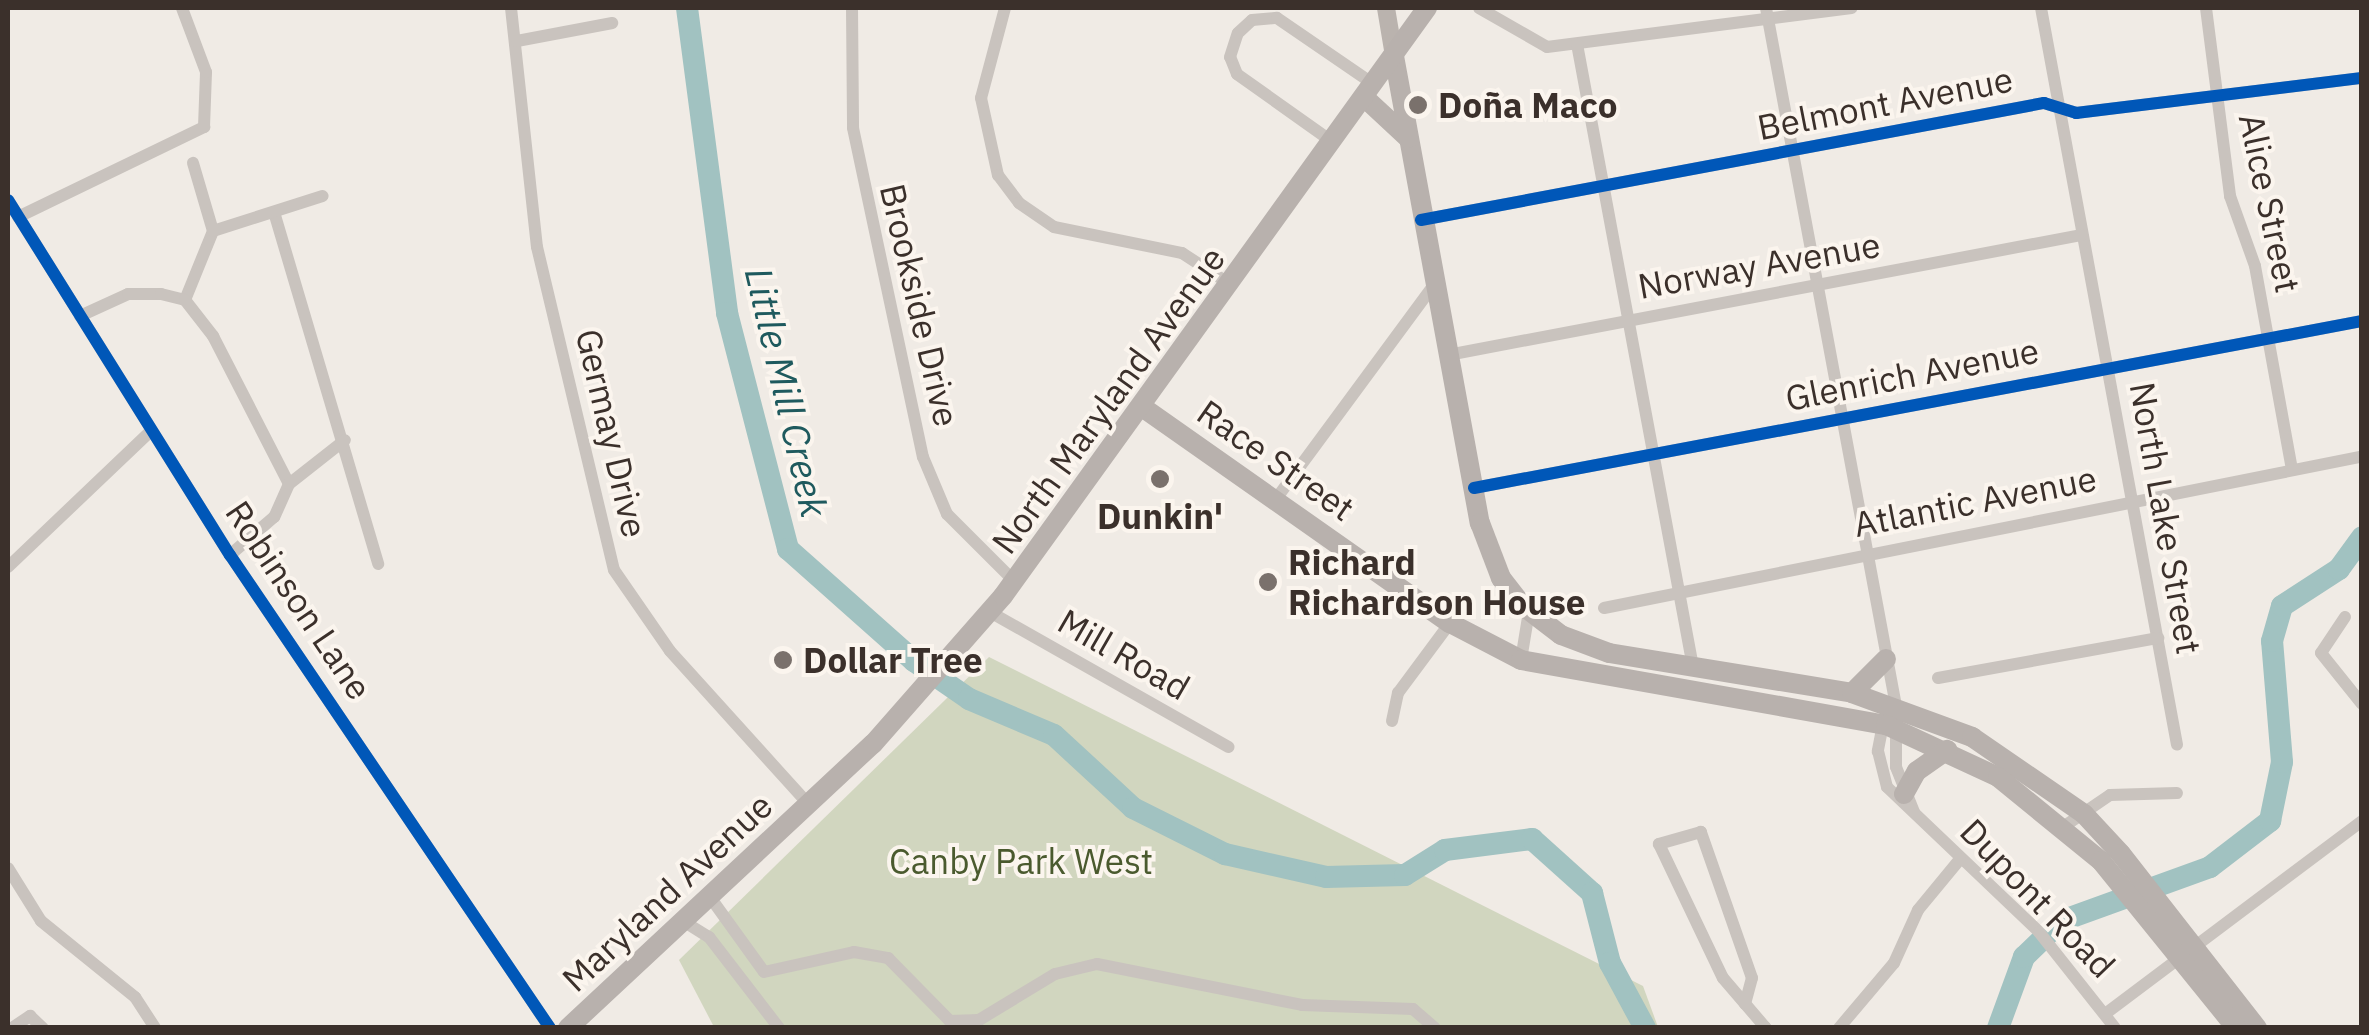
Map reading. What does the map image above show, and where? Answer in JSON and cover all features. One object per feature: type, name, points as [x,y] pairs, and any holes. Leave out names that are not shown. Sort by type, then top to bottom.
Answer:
[{"type":"main road","name":"North Maryland Avenue","points":[[809,805],[914,699],[1015,582],[1145,409],[1427,8]]},
{"type":"main road","points":[[1394,56],[1433,286],[1490,557],[1529,612],[1577,643],[1852,693],[1896,706],[1996,750],[2111,857],[2256,1028]]},
{"type":"main road","points":[[1370,91],[1409,140]]},
{"type":"main road","name":"Race Street","points":[[1145,409],[1450,623],[1521,660],[1889,727],[1947,750],[2075,820]]},
{"type":"main road","points":[[1852,693],[1886,659]]},
{"type":"main road","points":[[1703,691],[1720,680],[1784,682]]},
{"type":"main road","points":[[1909,803],[1917,771],[1947,750]]},
{"type":"main road","name":"Maryland Avenue","points":[[568,1028],[809,805]]},
{"type":"main road","points":[[2111,857],[2236,1028]]},
{"type":"street","points":[[18,217],[204,127],[206,72],[182,8]]},
{"type":"street","name":"Germay Drive","points":[[511,8],[537,247],[614,570],[670,651],[809,805]]},
{"type":"street","name":"Brookside Drive","points":[[852,8],[852,128],[923,457],[947,514],[1015,582]]},
{"type":"street","points":[[1006,8],[981,98],[998,175],[1019,202],[1054,227],[1182,253],[1232,286]]},
{"type":"street","points":[[1386,8],[1394,56]]},
{"type":"street","points":[[1479,8],[1537,46],[1576,44],[1766,13],[1852,8]]},
{"type":"street","name":"North Lake Street","points":[[2042,8],[2177,746]]},
{"type":"street","name":"Alice Street","points":[[2206,8],[2234,212],[2268,338],[2292,470]]},
{"type":"street","points":[[1766,13],[1896,706],[1889,727],[1909,803]]},
{"type":"street","points":[[1334,143],[1238,74],[1230,57],[1238,33],[1252,20],[1276,18],[1370,91]]},
{"type":"street","points":[[517,41],[612,24]]},
{"type":"street","points":[[1576,44],[1693,667]]},
{"type":"street","name":"Belmont Avenue","points":[[1421,220],[1792,151],[2058,107],[2216,97],[2362,78]]},
{"type":"street","points":[[185,300],[214,231],[193,163]]},
{"type":"street","points":[[214,231],[324,196]]},
{"type":"street","name":"Robinson Lane","points":[[8,200],[230,555],[550,1028]]},
{"type":"street","points":[[274,212],[345,440],[378,564]]},
{"type":"street","name":"Norway Avenue","points":[[1448,355],[2081,235]]},
{"type":"street","points":[[1276,499],[1433,286]]},
{"type":"street","points":[[80,316],[128,294],[185,300]]},
{"type":"street","points":[[185,300],[289,484]]},
{"type":"street","name":"Glenrich Avenue","points":[[1474,488],[2362,321]]},
{"type":"street","points":[[8,567],[151,431]]},
{"type":"street","points":[[230,555],[274,518],[289,484],[345,440]]},
{"type":"street","name":"Atlantic Avenue","points":[[1604,608],[1678,588],[2360,457]]},
{"type":"street","name":"Mill Road","points":[[990,612],[1229,747]]},
{"type":"street","points":[[1521,660],[1529,612]]},
{"type":"street","points":[[2345,617],[2321,653],[2362,704]]},
{"type":"street","points":[[1392,721],[1398,692],[1450,623]]},
{"type":"street","points":[[1938,678],[2158,638]]},
{"type":"street","name":"Dupont Road","points":[[1889,727],[1881,775],[2052,947],[2116,1028]]},
{"type":"street","points":[[2075,820],[2110,795],[2177,793]]},
{"type":"street","points":[[2105,1014],[2362,821]]},
{"type":"street","points":[[1746,1004],[1752,978],[1701,832],[1660,844],[1704,944],[1746,1004],[1766,1028]]},
{"type":"street","points":[[1838,1028],[1894,964],[1918,910],[1960,858]]},
{"type":"street","points":[[8,868],[40,921],[104,969],[156,1028]]},
{"type":"street","points":[[710,897],[764,972],[854,952],[888,958],[950,1021],[979,1020],[1056,974],[1097,964],[1302,1005],[1413,1009],[1434,1028]]},
{"type":"street","points":[[683,921],[709,937],[779,1028]]},
{"type":"street","points":[[12,1028],[30,1016],[43,1028]]},
{"type":"green space","name":"Canby Park West","points":[[989,657],[1643,986],[1658,1027],[714,1027],[679,960]]},
{"type":"waterway","name":"Little Mill Creek","points":[[687,8],[727,313],[788,549],[914,661],[969,699],[1054,735],[1133,808],[1225,854],[1326,877],[1405,875],[1445,850],[1532,839],[1592,893],[1610,963],[1645,1028]]},
{"type":"waterway","name":"Little Mill Creek","points":[[1998,1028],[2024,957],[2061,921],[2210,867],[2270,821],[2282,762],[2272,641],[2282,606],[2339,569],[2362,537]]},
{"type":"cycle path","points":[[1421,220],[2044,103],[2076,113],[2362,78]]},
{"type":"cycle path","points":[[8,200],[230,555],[550,1028]]},
{"type":"cycle path","points":[[1474,488],[2362,321]]},
{"type":"place","name":"Doña Maco","points":[[1418,105]]},
{"type":"place","name":"Dunkin'","points":[[1160,479]]},
{"type":"place","name":"Richard Richardson House","points":[[1268,582]]},
{"type":"place","name":"Dollar Tree","points":[[783,660]]}]
